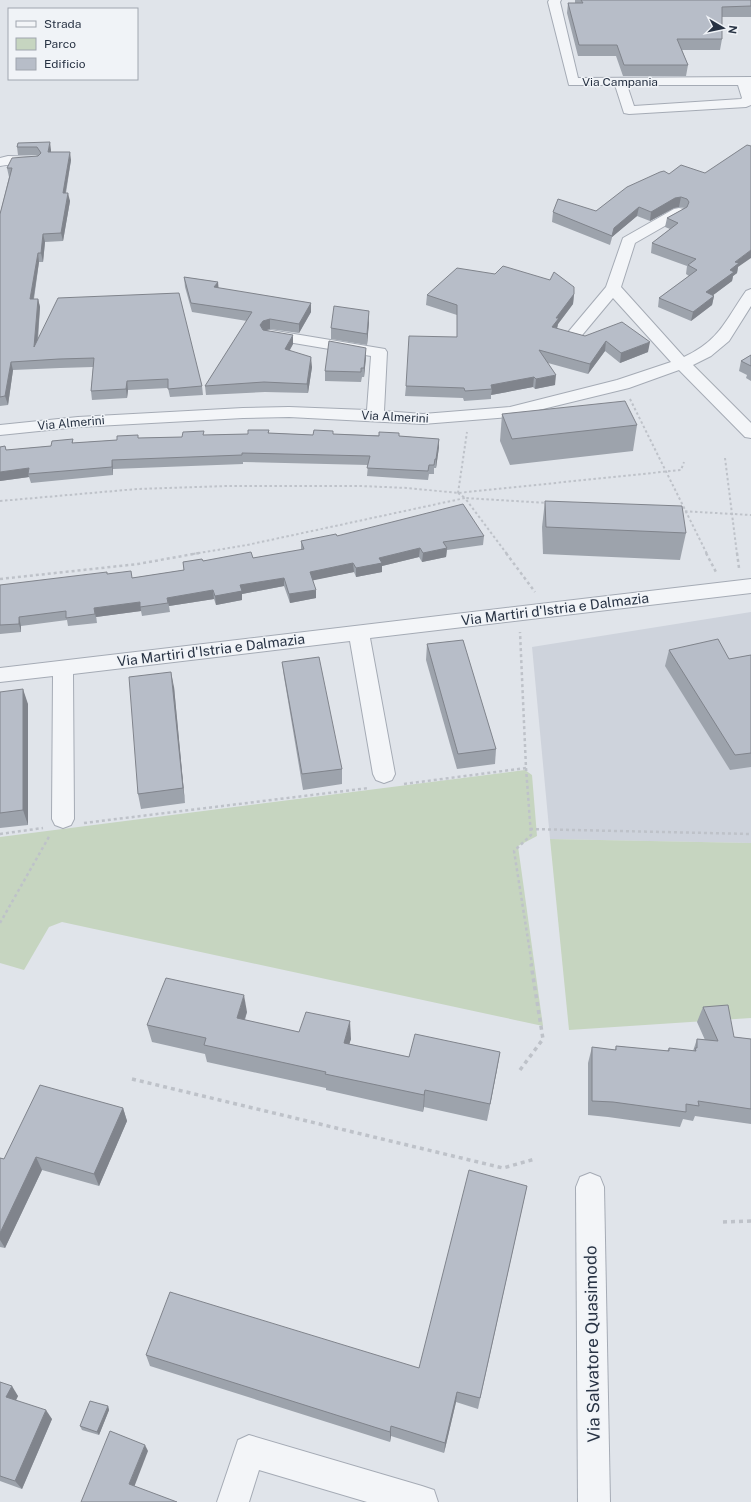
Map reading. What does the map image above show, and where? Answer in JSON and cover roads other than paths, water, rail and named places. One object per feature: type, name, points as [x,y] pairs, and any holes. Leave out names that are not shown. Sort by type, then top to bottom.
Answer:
[{"type":"street","name":"Via Campania","points":[[555,0],[554,2],[573,82],[747,81]]},
{"type":"street","points":[[620,82],[629,110],[746,103],[748,98],[747,81]]},
{"type":"street","points":[[0,162],[8,160],[34,160]]},
{"type":"street","points":[[572,337],[613,288],[628,241],[679,212]]},
{"type":"street","points":[[613,288],[682,364],[751,433]]},
{"type":"street","name":"Via Almerini","points":[[0,430],[78,422],[243,413],[289,412],[423,419],[510,412],[623,384],[682,364],[705,353],[723,338],[751,294]]},
{"type":"street","points":[[270,335],[379,352],[375,416]]},
{"type":"street","name":"Via Martiri d'Istria e Dalmazia","points":[[0,675],[739,587]]},
{"type":"street","points":[[359,632],[385,782]]},
{"type":"street","points":[[60,823],[63,667]]},
{"type":"street","name":"Via Salvatore Quasimodo","points":[[590,1187],[594,1502]]},
{"type":"street","points":[[233,1502],[249,1451],[422,1502]]}]
